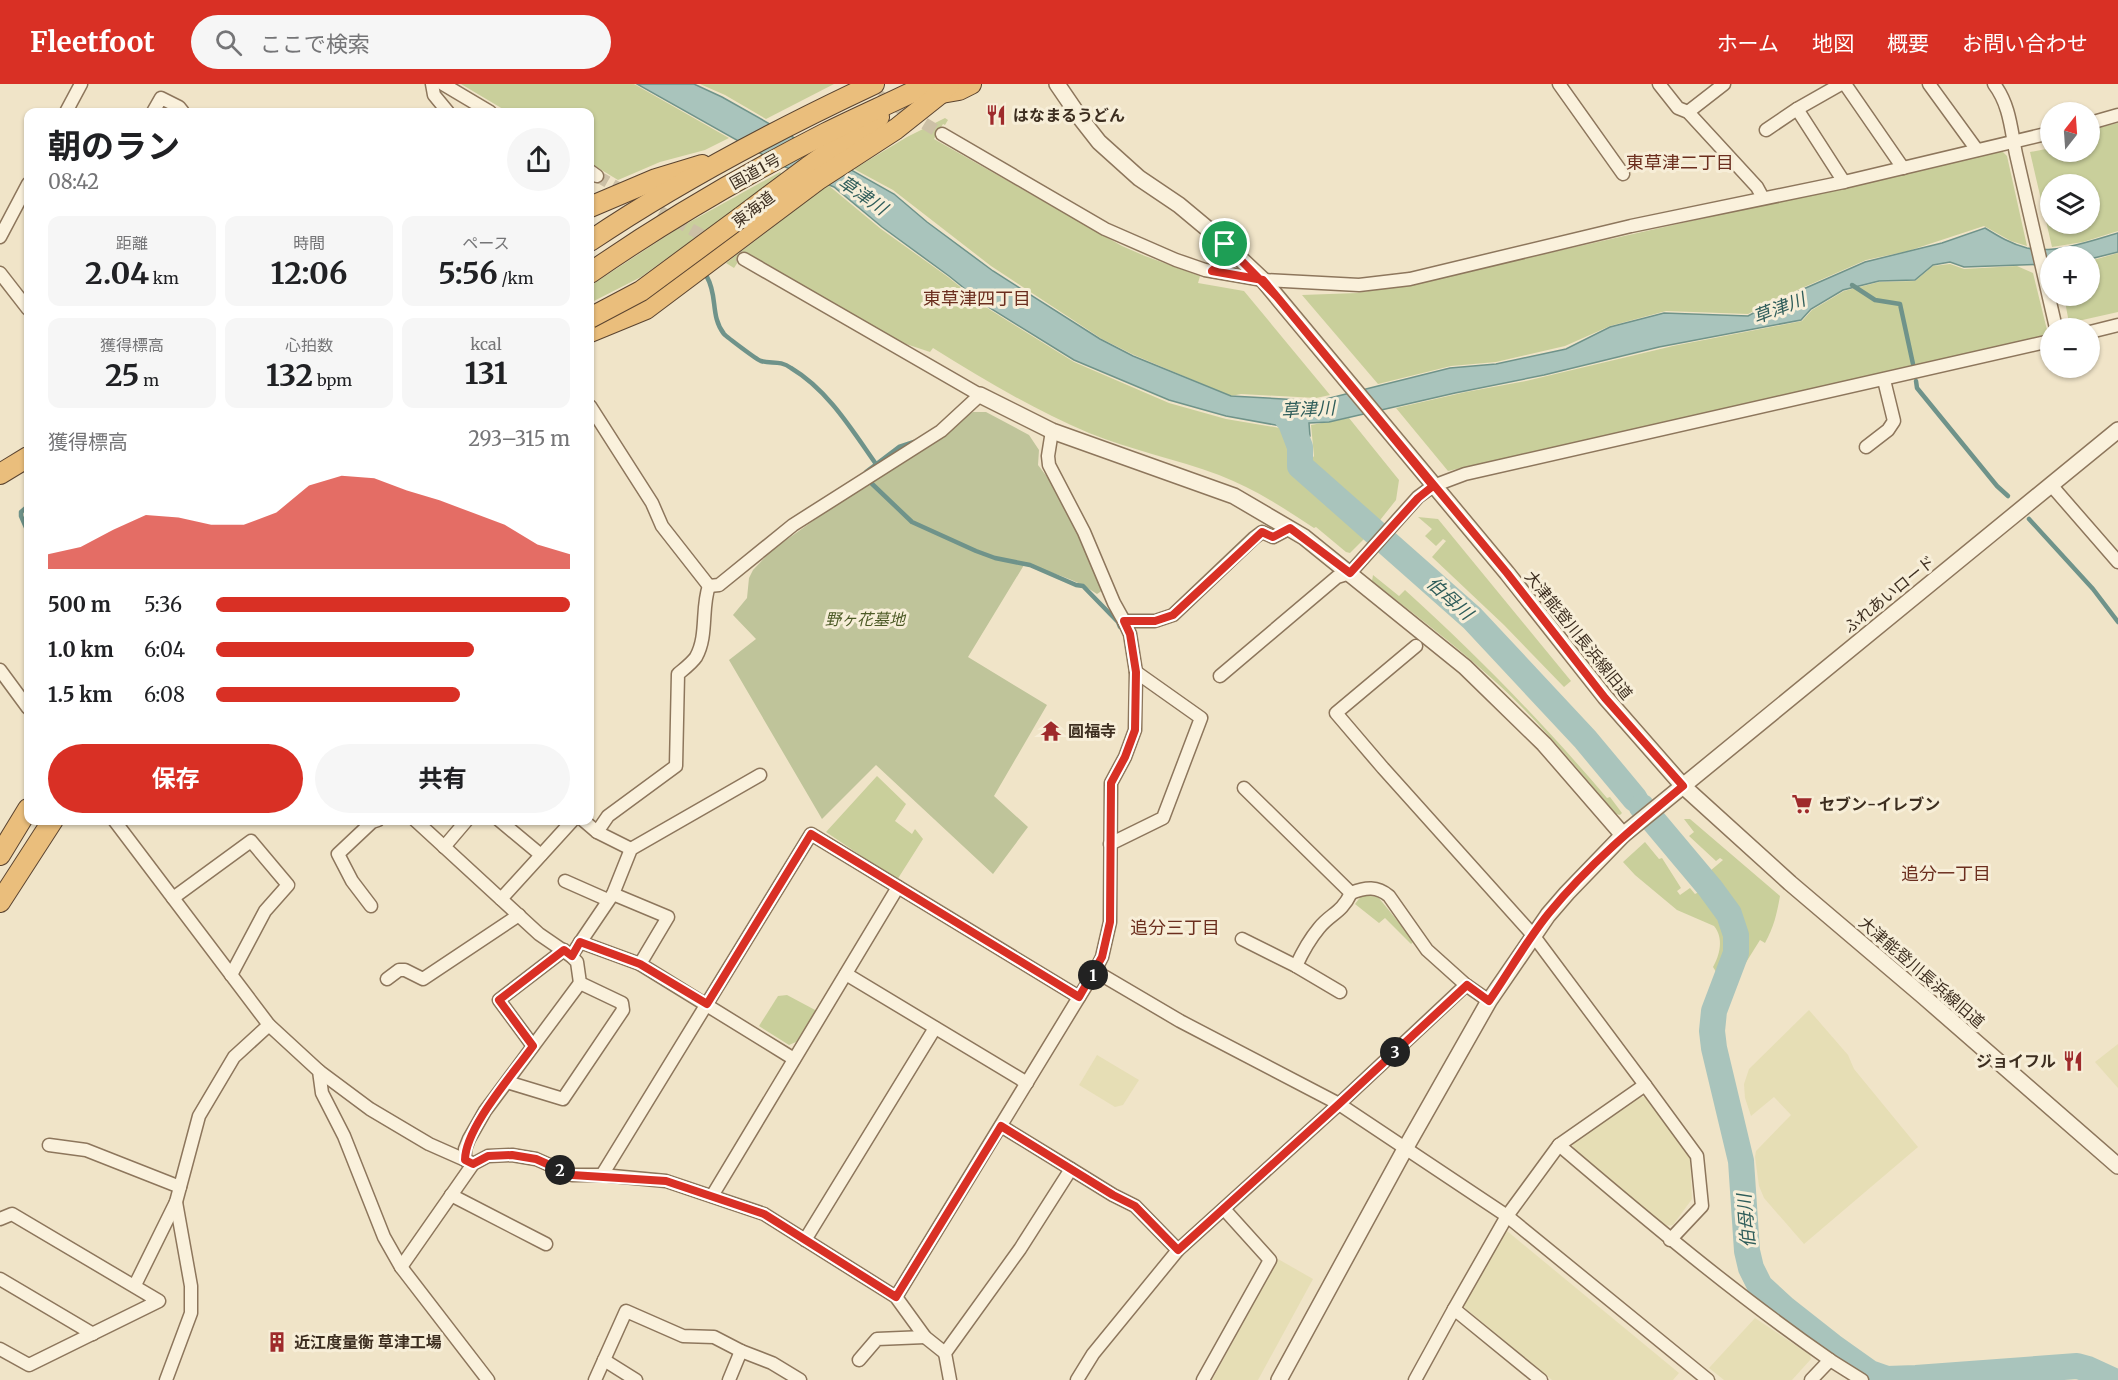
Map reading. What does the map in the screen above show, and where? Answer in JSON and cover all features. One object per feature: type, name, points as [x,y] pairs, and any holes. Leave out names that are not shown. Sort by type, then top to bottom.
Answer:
[{"type":"highway","points":[[594,238],[671,190],[725,160],[874,84]]},
{"type":"highway","points":[[594,330],[646,309],[819,179],[896,129],[933,89],[959,90],[972,84]]},
{"type":"highway","name":"東海道","points":[[594,316],[641,291],[808,167],[874,114],[933,89]]},
{"type":"highway","name":"国道1号","points":[[594,270],[638,239],[739,179],[874,114]]},
{"type":"highway","points":[[594,205],[652,180],[681,170],[725,160]]},
{"type":"highway","points":[[0,474],[24,459]]},
{"type":"highway","points":[[0,479],[24,471]]},
{"type":"highway","points":[[0,855],[24,816]]},
{"type":"highway","points":[[0,902],[50,825]]},
{"type":"street","points":[[68,108],[81,84]]},
{"type":"street","points":[[432,84],[434,95],[445,108]]},
{"type":"street","points":[[443,84],[483,108]]},
{"type":"street","name":"大津能登川長浜線旧道","points":[[1058,84],[1099,142],[1139,178],[1179,205],[1263,280],[1507,573],[1605,698],[1683,786],[1790,883],[2118,1166]]},
{"type":"street","points":[[1559,84],[1623,174]]},
{"type":"street","points":[[1659,84],[1678,108],[1688,112],[1757,187],[1763,198]]},
{"type":"street","points":[[1688,112],[1724,84]]},
{"type":"street","points":[[1766,130],[1797,109],[1843,84],[1903,168]]},
{"type":"street","points":[[1929,84],[1977,150]]},
{"type":"street","points":[[1994,84],[2005,103],[2054,318]]},
{"type":"street","points":[[155,108],[161,98],[180,108]]},
{"type":"street","points":[[1797,109],[1844,182]]},
{"type":"street","points":[[2100,120],[2118,115]]},
{"type":"street","points":[[942,134],[1127,240],[1176,260],[1212,271],[1263,280],[1359,285],[1410,279],[1631,226],[1844,182],[1977,150],[2015,148],[2040,137]]},
{"type":"street","points":[[0,237],[24,192]]},
{"type":"street","points":[[1212,271],[1224,260],[1225,244]]},
{"type":"street","points":[[744,259],[980,395],[1052,431],[1234,496],[1290,528],[1350,573],[1465,667],[1544,744],[1627,832]]},
{"type":"street","points":[[0,273],[24,304]]},
{"type":"street","points":[[2100,330],[2118,325]]},
{"type":"street","points":[[1221,676],[1336,577],[1350,573],[1418,498],[1433,486],[1465,474],[2040,343]]},
{"type":"street","points":[[1866,447],[1888,430],[1894,420],[1884,380]]},
{"type":"street","points":[[709,586],[718,585],[793,525],[941,432],[980,395]]},
{"type":"street","points":[[594,412],[652,503],[662,526],[709,586]]},
{"type":"street","name":"ふれあいロード","points":[[1279,1380],[1489,1001],[1533,935],[1567,892],[1627,832],[2118,429]]},
{"type":"street","points":[[896,1297],[1095,970],[1102,957],[1110,922],[1111,783],[1128,751],[1135,730],[1136,672],[1130,634],[1114,603],[1084,532],[1049,465],[1052,431]]},
{"type":"street","points":[[2051,485],[2118,562]]},
{"type":"street","points":[[1124,621],[1155,621],[1173,615],[1262,532],[1273,537],[1290,528]]},
{"type":"street","points":[[597,832],[608,816],[676,766],[678,674],[695,658],[702,641],[705,596],[709,586]]},
{"type":"street","points":[[1416,646],[1336,713],[1533,935],[1697,1156],[1702,1206],[1670,1240]]},
{"type":"street","points":[[0,670],[24,703]]},
{"type":"street","points":[[1110,844],[1163,818],[1201,718],[1136,672]]},
{"type":"street","points":[[533,1046],[499,1000],[568,953],[580,942],[610,897],[631,849],[760,775]]},
{"type":"street","points":[[1244,788],[1351,893]]},
{"type":"street","points":[[118,825],[270,1025],[319,1071],[370,1109],[429,1144],[469,1162],[488,1156],[512,1155],[536,1159],[572,1175],[602,1175],[666,1181],[764,1214],[896,1297],[925,1337],[945,1353],[950,1380]]},
{"type":"street","points":[[369,825],[338,854],[352,880],[371,906]]},
{"type":"street","points":[[401,1267],[451,1196],[469,1162],[465,1149],[469,1139],[485,1111],[580,983],[577,962],[568,953],[539,934],[421,825]]},
{"type":"street","points":[[444,846],[462,825]]},
{"type":"street","points":[[505,825],[540,855]]},
{"type":"street","points":[[501,899],[568,825]]},
{"type":"street","points":[[589,825],[597,832],[631,849]]},
{"type":"street","points":[[602,1175],[811,834],[1079,997]]},
{"type":"street","points":[[173,898],[251,841],[288,885],[265,910],[231,975]]},
{"type":"street","points":[[565,881],[668,917],[640,964]]},
{"type":"street","points":[[712,1196],[898,887]]},
{"type":"street","points":[[1296,966],[1303,951],[1320,927],[1345,906],[1351,893],[1363,889],[1381,890],[1389,896],[1427,950],[1489,1001]]},
{"type":"street","points":[[387,979],[399,970],[405,970],[423,979],[519,915]]},
{"type":"street","points":[[1242,939],[1296,966],[1340,992]]},
{"type":"street","points":[[580,942],[640,964],[794,1059]]},
{"type":"street","points":[[1095,970],[1180,1021],[1339,1104],[1507,1216],[1708,1380]]},
{"type":"street","points":[[846,974],[1027,1083]]},
{"type":"street","points":[[507,1082],[563,1099],[623,1010],[622,1003],[580,983]]},
{"type":"street","points":[[1077,1380],[1093,1354],[1178,1250],[1467,985]]},
{"type":"street","points":[[135,1285],[176,1202],[199,1116],[234,1057],[270,1025]]},
{"type":"street","points":[[805,1240],[935,1028]]},
{"type":"street","points":[[319,1071],[322,1093],[344,1136],[384,1237],[401,1267],[488,1380]]},
{"type":"street","points":[[1415,1380],[1507,1216],[1559,1145],[1645,1085]]},
{"type":"street","points":[[1001,1126],[1113,1195],[1135,1206],[1178,1250]]},
{"type":"street","points":[[49,1145],[86,1150],[180,1186]]},
{"type":"street","points":[[1559,1145],[1670,1240],[1783,1328],[1862,1380]]},
{"type":"street","points":[[945,1353],[1020,1250],[1071,1169]]},
{"type":"street","points":[[451,1196],[546,1244]]},
{"type":"street","points":[[166,1380],[192,1313],[191,1286],[176,1202]]},
{"type":"street","points":[[1203,1380],[1270,1260],[1224,1209]]},
{"type":"street","points":[[0,1219],[12,1214],[159,1301],[28,1365],[0,1349]]},
{"type":"street","points":[[0,1280],[93,1334]]},
{"type":"street","points":[[1454,1309],[1541,1380]]},
{"type":"street","points":[[595,1380],[626,1311],[683,1336],[714,1337],[772,1363],[800,1380]]},
{"type":"street","points":[[859,1360],[877,1339],[925,1337]]},
{"type":"street","points":[[729,1380],[741,1351]]},
{"type":"street","points":[[604,1360],[636,1380]]},
{"type":"street","points":[[1810,1380],[1830,1360]]},
{"type":"shaded area","points":[[1809,1010],[1848,1055],[1854,1069],[1918,1147],[1804,1244],[1764,1198],[1759,1186],[1755,1157],[1756,1151],[1791,1115],[1774,1097],[1751,1116],[1745,1098],[1744,1084],[1749,1069]]},
{"type":"shaded area","points":[[2118,1044],[2118,1088],[2095,1062]]},
{"type":"shaded area","points":[[1097,1055],[1139,1080],[1123,1105],[1115,1107],[1079,1085]]},
{"type":"shaded area","points":[[1640,1097],[1648,1097],[1690,1159],[1692,1199],[1673,1225],[1665,1226],[1575,1151],[1572,1143]]},
{"type":"shaded area","points":[[1507,1231],[1679,1373],[1673,1380],[1552,1380],[1465,1308],[1463,1304],[1501,1233]]},
{"type":"shaded area","points":[[1278,1259],[1313,1279],[1258,1380],[1212,1380]]},
{"type":"shaded area","points":[[1755,1318],[1810,1355],[1811,1359],[1792,1380],[1724,1380],[1709,1368]]},
{"type":"green space","points":[[461,84],[634,84],[729,138],[705,150],[660,162],[618,180],[594,165],[594,108],[501,108]]},
{"type":"green space","points":[[700,84],[834,84],[766,119],[725,95]]},
{"type":"green space","points":[[945,118],[948,120],[934,139],[1122,246],[1200,276],[1198,283],[1244,291],[1330,395],[1316,398],[1241,394],[1231,396],[1134,355],[1102,339],[991,266],[893,190],[854,169],[907,137]]},
{"type":"green space","points":[[2118,123],[2118,231],[2083,242],[2052,246],[2049,234],[2100,234],[2100,174],[2040,174],[2040,195],[2030,152],[2040,150],[2040,162],[2100,162],[2100,128]]},
{"type":"green space","points":[[2002,151],[2007,156],[2027,246],[2011,241],[1984,226],[1908,251],[1866,260],[1748,314],[1666,311],[1610,326],[1565,346],[1496,362],[1451,366],[1378,384],[1302,295],[1357,293],[1411,284]]},
{"type":"green space","points":[[780,172],[782,175],[641,277],[594,301],[594,283],[677,229]]},
{"type":"green space","points":[[828,185],[881,229],[984,306],[1074,362],[1169,403],[1226,419],[1280,428],[1295,451],[1294,468],[1368,535],[1350,553],[1346,552],[1316,527],[1314,528],[1232,480],[1137,450],[1069,424],[1009,394],[933,348],[930,352],[897,341],[743,254],[734,268],[726,263]]},
{"type":"green space","points":[[2118,253],[2118,312],[2091,318],[2068,318],[2066,306],[2100,306],[2100,258]]},
{"type":"green space","points":[[1950,264],[1964,269],[2017,266],[2033,273],[2044,318],[2040,318],[2040,337],[1448,471],[1396,408],[1526,381],[1673,346],[1802,321],[1812,310],[1844,291],[1879,282],[1915,281],[1933,266]]},
{"type":"green space","name":"野ヶ花墓地","points":[[973,412],[986,412],[1029,435],[1039,450],[1038,465],[1067,509],[1103,590],[1097,594],[1071,580],[1024,565],[968,657],[1047,705],[994,796],[1028,827],[993,874],[876,765],[822,819],[729,660],[756,639],[733,615],[747,598],[749,578],[753,570],[772,550],[861,487],[944,436]]},
{"type":"green space","points":[[1349,418],[1399,480],[1396,500],[1373,529],[1354,502],[1318,476],[1309,463],[1314,456],[1311,425]]},
{"type":"green space","points":[[1418,517],[1438,519],[1571,681],[1564,687],[1504,625],[1432,557],[1446,541],[1443,539],[1436,546],[1425,536],[1432,529]]},
{"type":"green space","points":[[1373,575],[1399,596],[1405,590],[1458,640],[1559,743],[1622,813],[1616,814],[1523,708],[1461,651],[1372,581]]},
{"type":"green space","points":[[877,776],[906,804],[895,821],[912,834],[915,829],[923,839],[897,880],[826,832]]},
{"type":"green space","points":[[1684,819],[1690,819],[1780,896],[1775,920],[1765,943],[1760,940],[1745,964],[1747,937],[1740,914],[1710,871],[1723,860],[1720,858],[1716,861],[1689,836],[1694,832]]},
{"type":"green space","points":[[1645,842],[1659,859],[1662,858],[1681,888],[1677,891],[1680,895],[1690,888],[1695,894],[1699,892],[1720,922],[1724,930],[1725,949],[1718,975],[1713,967],[1718,957],[1720,941],[1714,926],[1677,910],[1623,862]]},
{"type":"green space","points":[[1362,895],[1378,897],[1414,941],[1411,944],[1385,918],[1379,923],[1355,904]]},
{"type":"green space","points":[[787,995],[817,1011],[796,1042],[789,1045],[759,1026],[778,996]]},
{"type":"water","name":"草津川","points":[[637,84],[694,84],[722,97],[894,194],[927,222],[993,271],[1100,339],[1133,356],[1231,396],[1318,401],[1450,368],[1496,364],[1566,349],[1610,327],[1664,313],[1748,316],[1776,301],[1865,262],[1942,243],[1985,228],[2016,244],[2040,249],[2040,264],[1964,267],[1950,262],[1933,265],[1915,280],[1879,281],[1843,290],[1811,309],[1801,320],[1659,347],[1544,375],[1329,422],[1309,423],[1310,436],[1300,447],[1281,426],[1226,416],[1169,400],[1074,360],[985,305],[882,227],[834,187],[783,166]]},
{"type":"water","points":[[2118,233],[2118,252],[2100,256],[2100,246],[2073,246]]},
{"type":"waterway","points":[[707,277],[717,320],[724,334],[758,360],[787,366],[817,388],[848,424],[876,464]]},
{"type":"waterway","points":[[1852,285],[1875,300],[1900,304],[1913,364]]},
{"type":"waterway","points":[[1916,381],[1917,388],[1997,486],[2008,496]]},
{"type":"waterway","name":"伯母川","points":[[1287,418],[1289,418],[1300,447],[1300,466],[1472,618],[1585,739],[1635,799]]},
{"type":"waterway","points":[[866,472],[899,447],[914,442]]},
{"type":"waterway","points":[[868,480],[912,522],[976,551],[995,558],[1030,565],[1083,586],[1118,622],[1120,627]]},
{"type":"waterway","points":[[24,509],[21,512],[24,523]]},
{"type":"waterway","points":[[2029,519],[2093,589],[2118,622]]},
{"type":"waterway","name":"伯母川","points":[[1642,807],[1710,888],[1729,914],[1736,935],[1736,953],[1714,1011],[1712,1031],[1741,1161],[1747,1251],[1751,1268],[1760,1286],[1832,1346],[1870,1373],[1887,1379],[2077,1366],[2112,1380]]},
{"type":"tunnel","points":[[863,86],[942,134]]},
{"type":"tunnel","points":[[597,176],[744,259]]},
{"type":"place","name":"はなまるうどん","points":[[996,115]]},
{"type":"place","name":"圓福寺","points":[[1051,731]]},
{"type":"place","name":"セブン-イレブン","points":[[1802,804]]},
{"type":"place","name":"ジョイフル","points":[[2073,1061]]},
{"type":"place","name":"近江度量衡 草津工場","points":[[277,1342]]},
{"type":"district","name":"東草津二丁目","points":[[1680,162]]},
{"type":"district","name":"東草津四丁目","points":[[977,298]]},
{"type":"district","name":"追分一丁目","points":[[1946,873]]},
{"type":"district","name":"追分三丁目","points":[[1175,927]]},
{"type":"route","points":[[1225,244],[1224,260],[1212,271],[1263,280],[1507,573],[1605,698],[1683,786],[1623,835],[1567,892],[1533,935],[1489,1001],[1467,985],[1178,1250],[1135,1206],[1113,1195],[1001,1126],[896,1297],[764,1214],[666,1181],[602,1175],[572,1175],[536,1159],[512,1155],[488,1156],[473,1164],[465,1160],[465,1149],[474,1129],[533,1046],[499,1000],[564,950],[572,956],[580,942],[640,964],[707,1004],[811,834],[1079,997],[1102,957],[1110,922],[1111,783],[1125,757],[1135,730],[1136,672],[1130,634],[1124,621],[1155,621],[1173,615],[1262,532],[1273,537],[1290,528],[1350,573],[1418,498],[1433,486],[1263,280],[1225,244]]}]
